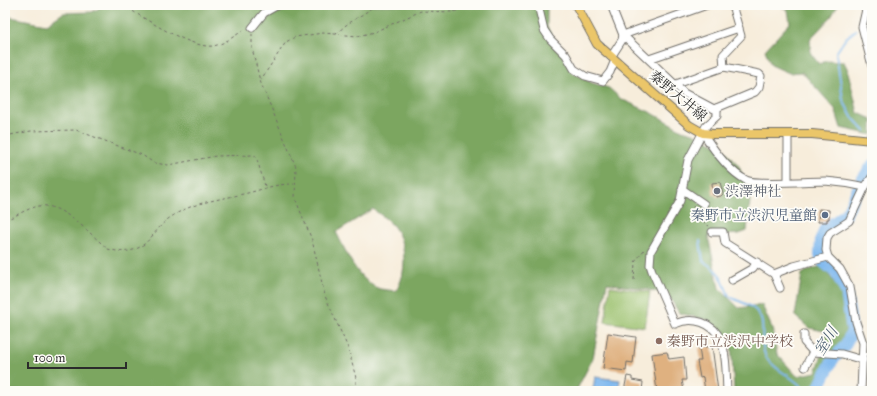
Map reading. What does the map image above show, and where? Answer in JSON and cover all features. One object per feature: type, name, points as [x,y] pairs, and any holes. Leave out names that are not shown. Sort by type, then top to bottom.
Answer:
[{"type":"main road","name":"秦野大井線","points":[[576,5],[597,44],[689,125],[703,133],[839,136],[872,140]]},
{"type":"street","points":[[252,28],[264,13],[278,5]]},
{"type":"street","points":[[538,5],[544,30],[550,39],[566,55],[574,69],[580,73],[603,81],[610,72],[613,58],[623,35]]},
{"type":"street","points":[[611,5],[623,35],[684,93],[714,109],[755,92],[759,87],[761,76],[759,74],[724,67],[676,84]]},
{"type":"street","points":[[623,35],[707,5]]},
{"type":"street","points":[[724,67],[724,55],[741,36],[732,5]]},
{"type":"street","points":[[867,5],[862,27],[872,66]]},
{"type":"street","points":[[649,59],[739,28]]},
{"type":"street","points":[[717,108],[717,116],[706,126],[688,160],[678,206],[653,247],[650,265],[675,324],[684,319],[699,321],[716,333],[721,341],[728,391]]},
{"type":"street","points":[[703,133],[711,146],[738,175],[751,182],[826,182],[864,187]]},
{"type":"street","points":[[788,134],[788,181]]},
{"type":"street","points":[[861,391],[863,343],[856,322],[850,287],[840,269],[826,257],[826,250],[828,238],[835,228],[849,221],[864,187],[872,177]]},
{"type":"street","points":[[682,189],[691,197],[704,204]]},
{"type":"street","points":[[712,232],[723,232],[725,243],[774,274],[780,288]]},
{"type":"street","points":[[774,274],[826,257]]},
{"type":"street","points":[[732,280],[753,268],[757,262]]},
{"type":"street","points":[[804,334],[804,342],[813,352],[842,354],[863,360]]},
{"type":"street","points":[[805,367],[813,352]]},
{"type":"path","points":[[123,5],[185,39],[207,46],[221,44],[246,29],[252,28],[252,48],[260,81],[296,166],[294,184],[295,198],[312,240],[325,296],[348,348],[356,378],[356,391]]},
{"type":"path","points":[[336,34],[346,24],[377,5]]},
{"type":"path","points":[[260,81],[282,46],[290,38],[313,34],[358,36],[374,32],[421,11],[453,12],[477,5]]},
{"type":"path","points":[[5,136],[31,130],[76,130],[142,155],[154,163],[168,165],[216,156],[252,155],[256,156],[265,187]]},
{"type":"path","points":[[5,220],[41,206],[50,206],[60,210],[71,218],[108,249],[129,252],[144,244],[161,224],[187,208],[212,200],[245,194],[265,187],[294,184]]},
{"type":"path","points":[[691,197],[698,216],[711,227],[712,232]]},
{"type":"path","points":[[634,280],[634,266],[638,257],[648,248],[653,247]]},
{"type":"path","points":[[809,391],[828,391]]},
{"type":"green space","points":[[105,5],[547,5],[547,27],[572,72],[592,83],[609,88],[621,99],[652,113],[682,130],[693,133],[723,148],[739,166],[750,201],[747,231],[739,234],[708,236],[719,288],[739,308],[762,305],[772,328],[777,354],[797,376],[816,372],[827,340],[824,331],[809,328],[795,316],[802,274],[808,270],[822,266],[842,292],[846,330],[844,339],[820,375],[815,391],[734,391],[731,342],[719,330],[707,320],[679,313],[667,293],[607,283],[593,358],[576,391],[5,391],[5,16],[47,24],[63,13],[92,12]],"holes":[[[373,209],[392,224],[401,242],[404,268],[400,284],[396,291],[380,289],[365,279],[353,265],[336,232]]]},
{"type":"green space","points":[[776,5],[838,5],[831,17],[810,39],[811,54],[819,64],[826,61],[844,62],[847,68],[858,113],[872,119],[872,135],[841,128],[835,109],[802,72],[789,73],[771,65],[765,50],[790,23],[788,10]]},
{"type":"green space","points":[[610,286],[650,292],[645,327],[605,322]]},
{"type":"water","points":[[595,377],[620,380],[618,391],[593,389]]},
{"type":"building","name":"渋澤神社","points":[[720,182],[723,194],[716,197],[716,195],[713,195],[712,183]]},
{"type":"building","name":"秦野市立渋沢児童館","points":[[819,209],[829,210],[829,219],[827,219],[827,222],[818,222]]},
{"type":"building","points":[[608,333],[636,337],[633,363],[627,362],[626,371],[603,368]]},
{"type":"building","points":[[712,346],[718,391],[705,391],[703,377],[700,378],[697,361],[701,361],[699,348]]},
{"type":"building","points":[[667,352],[669,359],[684,357],[686,380],[682,380],[684,391],[657,391],[652,354]]},
{"type":"building","points":[[627,376],[632,377],[632,380],[643,382],[642,391],[624,391]]},
{"type":"waterway","name":"室川","points":[[856,30],[846,38],[836,53],[843,100],[852,117],[865,131]]},
{"type":"waterway","name":"室川","points":[[817,391],[832,361],[846,344],[852,331],[846,292],[836,273],[822,261],[820,255],[821,239],[825,229],[846,214],[862,180],[872,165]]},
{"type":"waterway","points":[[700,241],[703,261],[718,273],[729,296],[751,306],[758,313],[761,319],[763,344],[766,357],[774,367],[796,381],[805,391]]},
{"type":"place","name":"渋澤神社","points":[[717,191]]},
{"type":"place","name":"秦野市立渋沢児童館","points":[[825,215]]},
{"type":"place","name":"秦野市立渋沢中学校","points":[[659,341]]}]
